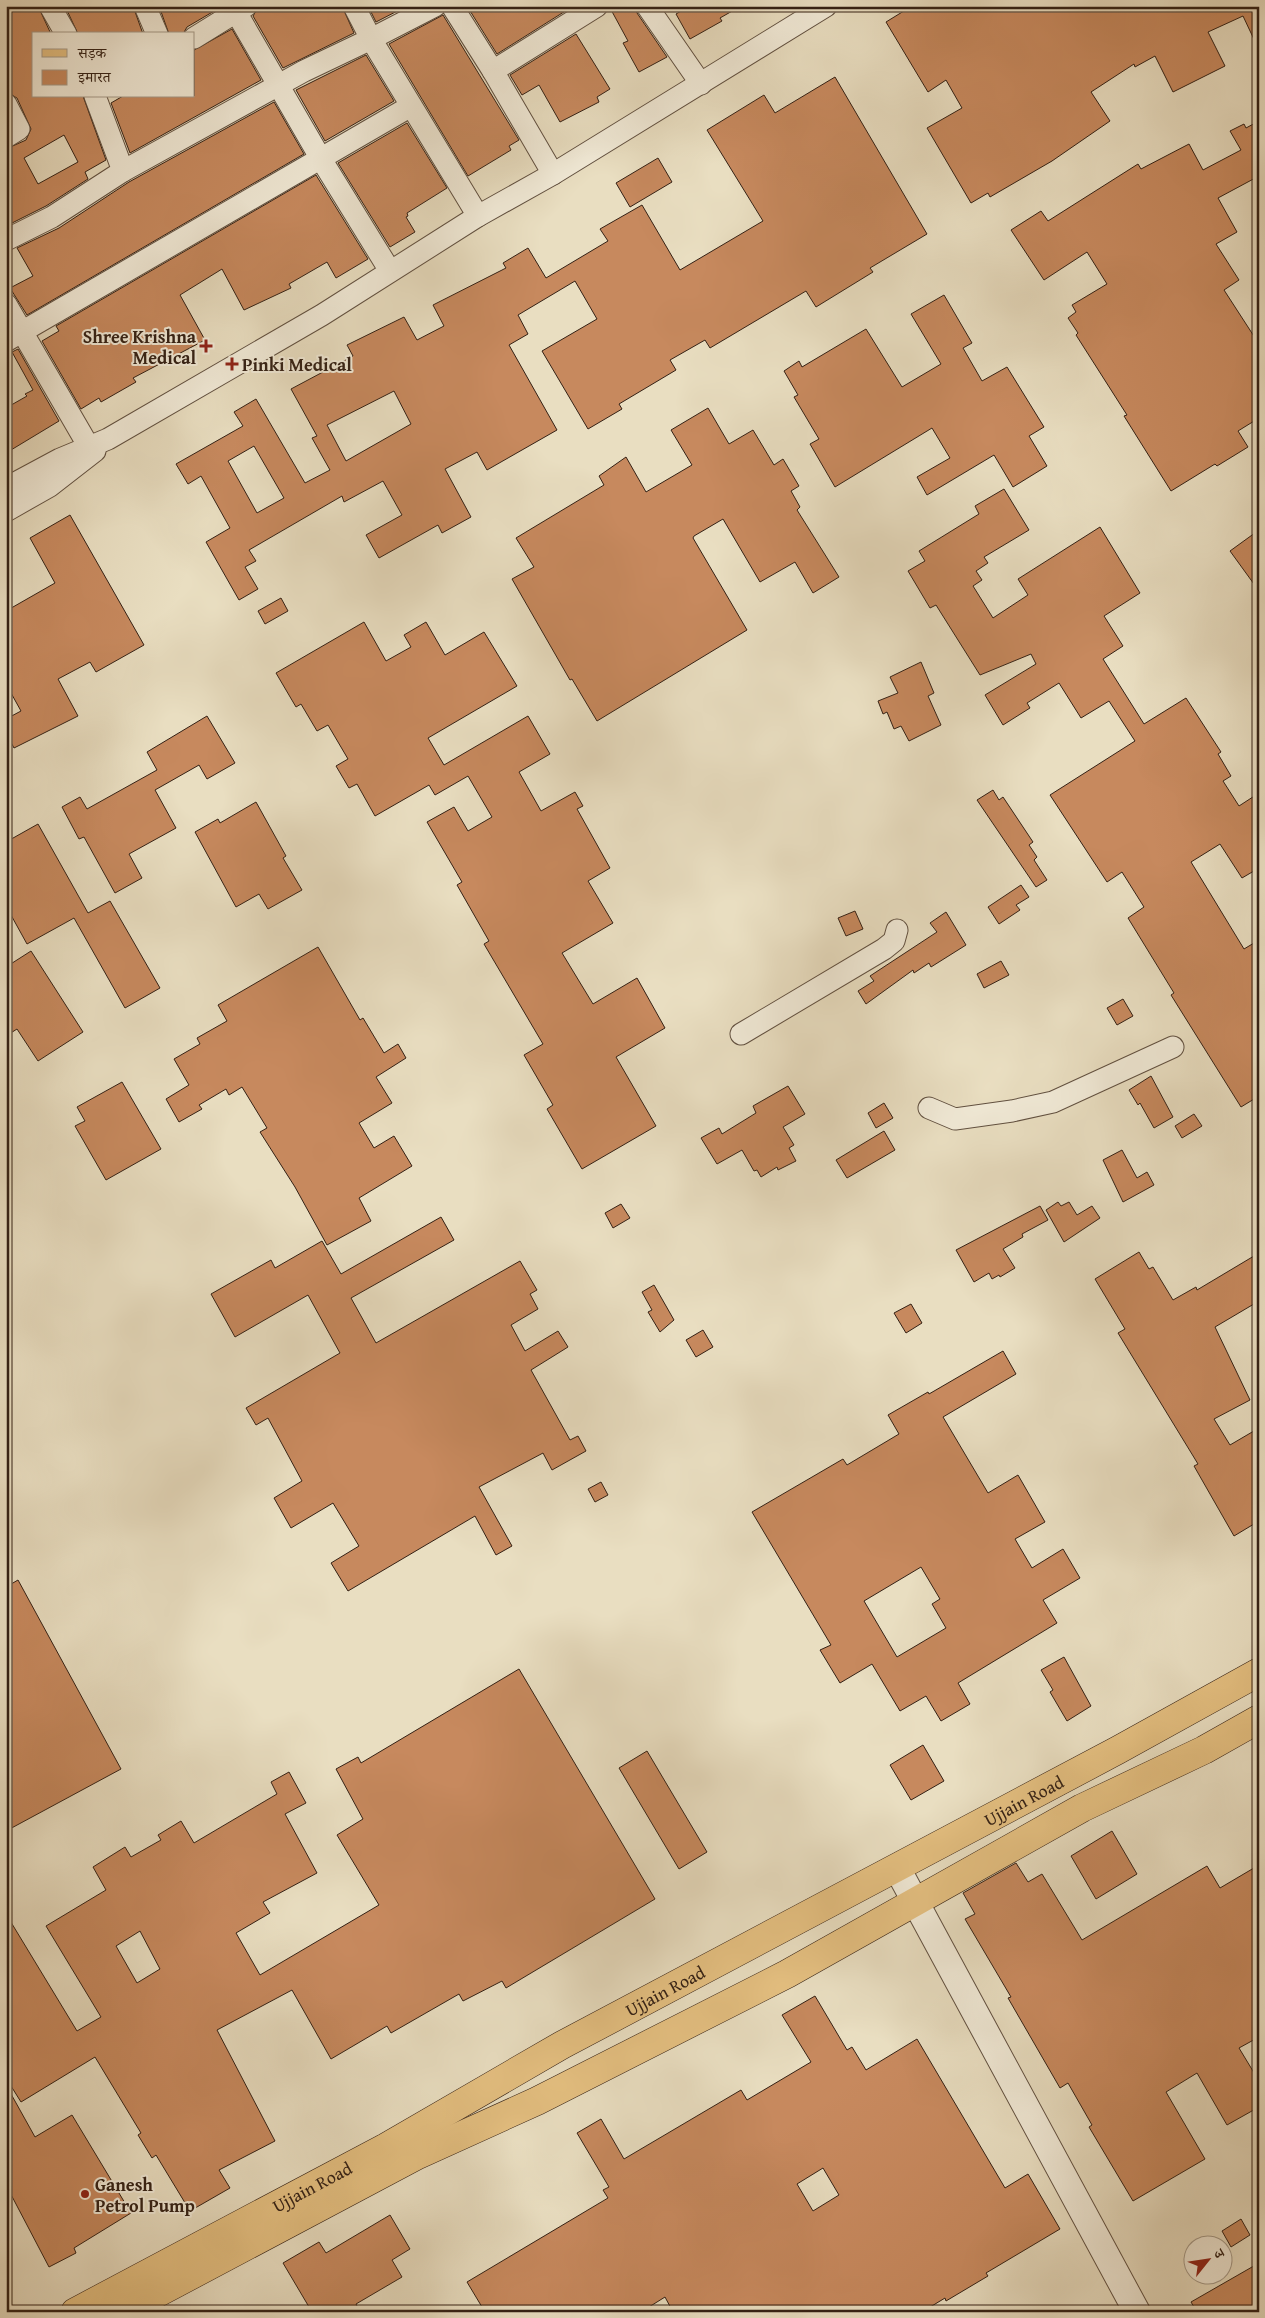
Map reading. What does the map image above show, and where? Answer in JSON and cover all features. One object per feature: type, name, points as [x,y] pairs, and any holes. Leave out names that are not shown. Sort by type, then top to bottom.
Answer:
[{"type":"main road","name":"Ujjain Road","points":[[75,2312],[386,2147],[562,2045],[897,1868],[1259,1672]]},
{"type":"main road","name":"Ujjain Road","points":[[122,2312],[418,2155],[537,2101],[787,1974],[1082,1808],[1204,1750],[1259,1719]]},
{"type":"street","points":[[50,6],[65,32]]},
{"type":"street","points":[[145,6],[156,32]]},
{"type":"street","points":[[354,6],[371,39],[478,216]]},
{"type":"street","points":[[6,240],[52,216],[124,171],[279,86],[435,6]]},
{"type":"street","points":[[452,6],[493,71],[553,174]]},
{"type":"street","points":[[493,71],[597,6]]},
{"type":"street","points":[[647,6],[702,84]]},
{"type":"street","points":[[6,488],[38,469],[99,443],[322,315],[478,216],[553,174],[826,6]]},
{"type":"street","points":[[195,37],[238,8],[279,86],[321,159],[390,271]]},
{"type":"street","points":[[96,98],[124,171]]},
{"type":"street","points":[[6,104],[19,129],[6,137]]},
{"type":"street","points":[[14,336],[411,106]]},
{"type":"street","points":[[6,304],[14,336],[99,443]]},
{"type":"street","points":[[6,511],[68,473],[99,443]]},
{"type":"street","points":[[741,1034],[884,949],[894,941],[897,930]]},
{"type":"street","points":[[929,1108],[955,1120],[1038,1106],[1053,1102],[1173,1048]]},
{"type":"street","points":[[897,1868],[1137,2312]]},
{"type":"building","points":[[6,6],[38,6],[50,32],[32,32],[32,98],[84,98],[106,160],[85,172],[88,179],[46,206],[6,226],[6,149],[26,140],[31,129],[17,98],[6,92]],"holes":[[[64,135],[78,162],[38,184],[24,158]]]},
{"type":"building","points":[[65,6],[133,6],[142,32],[77,32]]},
{"type":"building","points":[[159,6],[221,6],[187,27],[184,32],[168,32]]},
{"type":"building","points":[[259,6],[342,6],[354,33],[283,68],[253,16]]},
{"type":"building","points":[[368,6],[407,6],[376,22]]},
{"type":"building","points":[[467,6],[565,6],[567,10],[497,54]]},
{"type":"building","points":[[609,6],[635,6],[637,13],[667,57],[639,72],[623,43],[628,41]]},
{"type":"building","points":[[690,6],[741,6],[720,18],[722,21],[690,39],[676,14]]},
{"type":"building","points":[[912,6],[1259,6],[1259,50],[1243,16],[1208,32],[1225,66],[1173,92],[1155,56],[1135,67],[1134,64],[1091,92],[1110,121],[1052,161],[990,197],[988,193],[971,203],[927,128],[962,108],[946,80],[928,92],[886,22]]},
{"type":"building","points":[[443,15],[519,140],[509,146],[511,150],[468,176],[389,44]]},
{"type":"building","points":[[232,29],[261,80],[130,153],[111,103],[120,98],[195,98],[195,49]]},
{"type":"building","points":[[576,34],[610,89],[597,97],[599,102],[560,122],[539,85],[522,95],[510,75]]},
{"type":"building","points":[[366,55],[394,101],[325,141],[296,90]]},
{"type":"building","points":[[835,77],[927,234],[870,268],[873,272],[816,307],[806,291],[710,348],[705,340],[670,360],[676,370],[619,404],[622,409],[588,429],[542,351],[597,319],[575,281],[518,315],[528,334],[509,345],[557,430],[487,470],[477,452],[445,469],[471,517],[442,533],[438,525],[379,558],[366,535],[402,515],[383,481],[344,502],[342,496],[249,550],[256,561],[245,567],[258,589],[239,600],[206,542],[230,528],[201,476],[188,484],[176,464],[243,426],[234,412],[256,399],[305,483],[330,470],[312,438],[317,436],[291,389],[353,356],[347,345],[404,317],[417,340],[444,326],[433,305],[506,268],[503,263],[528,248],[546,278],[608,241],[600,229],[642,205],[680,270],[763,221],[707,130],[764,95],[775,113]],"holes":[[[394,391],[411,424],[346,461],[327,425]],[[254,446],[284,498],[257,513],[228,461]]]},
{"type":"building","points":[[274,102],[304,154],[27,315],[10,288],[33,276],[17,248],[59,228],[129,182]]},
{"type":"building","points":[[1259,121],[1259,176],[1218,198],[1237,232],[1216,244],[1239,280],[1224,290],[1259,344],[1259,418],[1238,431],[1248,447],[1217,466],[1215,464],[1171,491],[1124,416],[1127,415],[1076,335],[1078,333],[1068,318],[1076,312],[1072,305],[1107,284],[1087,252],[1044,280],[1011,230],[1041,211],[1048,221],[1138,164],[1141,169],[1189,144],[1203,170],[1241,150],[1230,131],[1244,124],[1246,128]]},
{"type":"building","points":[[407,123],[447,188],[407,213],[408,216],[406,217],[415,232],[390,247],[338,163]]},
{"type":"building","points":[[658,158],[672,182],[630,207],[616,183]]},
{"type":"building","points":[[316,175],[368,259],[336,278],[327,262],[289,284],[291,288],[244,310],[222,269],[180,295],[205,340],[133,378],[136,382],[101,402],[99,398],[81,409],[42,341],[59,331],[56,326]]},
{"type":"building","points":[[944,295],[972,343],[963,348],[982,381],[1007,367],[1044,427],[1029,436],[1047,466],[1013,487],[994,455],[927,495],[917,477],[950,458],[932,428],[835,487],[810,444],[819,439],[794,397],[798,395],[784,371],[799,361],[802,367],[866,329],[902,387],[941,364],[911,314]]},
{"type":"building","points":[[18,349],[59,421],[6,453],[6,408],[27,396],[25,394],[33,390],[12,352]]},
{"type":"building","points":[[708,408],[729,444],[753,430],[774,465],[783,459],[799,486],[791,491],[800,507],[797,510],[839,577],[813,593],[795,562],[760,582],[723,519],[694,536],[693,538],[747,630],[597,721],[572,679],[570,680],[512,579],[534,567],[516,538],[604,485],[599,476],[626,457],[646,492],[692,465],[671,430]]},
{"type":"building","points":[[1004,489],[1029,530],[984,557],[988,563],[976,571],[982,580],[973,586],[993,618],[1028,595],[1018,579],[1100,527],[1140,593],[1104,616],[1123,646],[1103,659],[1144,724],[1186,698],[1221,752],[1218,754],[1231,776],[1223,781],[1239,806],[1259,793],[1259,868],[1242,878],[1220,844],[1191,862],[1244,949],[1259,940],[1259,1096],[1241,1107],[1171,995],[1174,993],[1128,918],[1144,907],[1122,872],[1107,882],[1050,795],[1135,741],[1109,701],[1081,718],[1059,683],[1027,703],[1030,708],[1003,725],[985,695],[1036,664],[1031,654],[980,675],[936,605],[930,608],[908,571],[925,561],[919,551],[979,514],[975,506]]},
{"type":"building","points":[[70,515],[144,645],[96,672],[90,662],[58,679],[78,716],[14,748],[6,733],[6,719],[21,711],[6,684],[6,611],[55,583],[30,538]]},
{"type":"building","points":[[1259,530],[1259,591],[1230,551]]},
{"type":"building","points":[[281,598],[288,611],[265,624],[258,611]]},
{"type":"building","points":[[364,622],[386,661],[411,647],[404,635],[426,622],[445,655],[484,632],[517,686],[428,738],[444,765],[528,716],[550,754],[519,772],[541,811],[575,792],[583,806],[577,809],[610,868],[588,881],[613,923],[562,953],[593,1004],[637,978],[665,1028],[616,1057],[656,1126],[582,1169],[547,1109],[553,1105],[524,1055],[543,1044],[484,944],[489,941],[457,885],[462,882],[427,822],[454,807],[468,831],[492,817],[468,776],[435,795],[429,785],[375,816],[357,784],[349,788],[336,766],[348,759],[328,725],[317,731],[301,704],[296,707],[276,673]]},
{"type":"building","points":[[921,662],[934,693],[928,696],[941,725],[909,741],[901,726],[894,729],[887,712],[883,714],[878,701],[898,693],[890,677]]},
{"type":"building","points":[[207,716],[235,763],[207,779],[199,765],[155,790],[176,828],[129,854],[142,878],[115,893],[84,837],[79,839],[62,807],[80,797],[87,809],[157,770],[147,752]]},
{"type":"building","points":[[993,790],[999,800],[1003,797],[1033,842],[1029,845],[1037,857],[1034,860],[1047,880],[1036,887],[977,800]]},
{"type":"building","points":[[256,802],[286,856],[283,858],[302,890],[268,909],[259,894],[236,907],[195,832],[218,819],[220,823]]},
{"type":"building","points":[[38,824],[88,913],[110,901],[160,988],[125,1008],[74,918],[27,944],[6,906],[6,842]]},
{"type":"building","points":[[1021,885],[1029,897],[1016,905],[1020,910],[999,924],[988,907]]},
{"type":"building","points":[[855,911],[863,929],[846,936],[838,918]]},
{"type":"building","points":[[946,912],[966,945],[931,967],[929,963],[914,973],[913,970],[866,1004],[858,991],[874,981],[870,976],[937,932],[930,923]]},
{"type":"building","points":[[318,947],[360,1020],[363,1018],[384,1053],[398,1044],[406,1058],[376,1077],[392,1103],[359,1123],[374,1148],[394,1136],[412,1166],[359,1198],[371,1221],[327,1245],[295,1187],[260,1132],[267,1128],[242,1087],[229,1095],[226,1089],[199,1105],[202,1109],[179,1122],[166,1099],[189,1085],[174,1059],[200,1044],[197,1038],[227,1021],[218,1005]]},
{"type":"building","points":[[31,951],[83,1032],[38,1061],[17,1029],[6,1036],[6,967]]},
{"type":"building","points":[[1001,961],[1009,975],[984,988],[977,974]]},
{"type":"building","points":[[1123,999],[1133,1016],[1117,1025],[1107,1008]]},
{"type":"building","points":[[1151,1076],[1173,1117],[1154,1128],[1140,1103],[1138,1105],[1129,1090]]},
{"type":"building","points":[[122,1082],[161,1149],[106,1180],[75,1126],[85,1121],[77,1107]]},
{"type":"building","points":[[788,1086],[805,1114],[783,1127],[794,1145],[789,1148],[796,1161],[778,1170],[777,1167],[761,1177],[757,1170],[754,1171],[742,1150],[717,1164],[701,1138],[719,1128],[722,1134],[756,1113],[753,1106]]},
{"type":"building","points":[[884,1103],[893,1118],[876,1128],[868,1113]]},
{"type":"building","points":[[1194,1114],[1202,1126],[1182,1138],[1175,1126]]},
{"type":"building","points":[[884,1131],[895,1150],[847,1178],[836,1160]]},
{"type":"building","points":[[1122,1150],[1137,1178],[1147,1172],[1154,1185],[1123,1202],[1103,1160]]},
{"type":"building","points":[[1058,1202],[1061,1206],[1069,1202],[1077,1215],[1092,1206],[1100,1218],[1064,1242],[1046,1210]]},
{"type":"building","points":[[621,1204],[630,1218],[613,1228],[605,1213]]},
{"type":"building","points":[[1040,1206],[1048,1220],[1022,1234],[1023,1237],[1003,1249],[1015,1268],[1000,1277],[999,1275],[992,1279],[989,1273],[974,1282],[956,1250]]},
{"type":"building","points":[[441,1217],[454,1240],[351,1298],[376,1343],[520,1261],[537,1290],[530,1294],[538,1309],[511,1325],[525,1351],[558,1331],[568,1347],[531,1370],[570,1440],[578,1436],[586,1451],[552,1470],[543,1453],[479,1487],[512,1546],[496,1555],[475,1516],[348,1591],[331,1563],[359,1546],[333,1503],[291,1528],[274,1498],[302,1481],[268,1418],[256,1425],[246,1408],[340,1353],[308,1295],[235,1337],[211,1294],[271,1260],[275,1268],[322,1241],[341,1274]]},
{"type":"building","points":[[1139,1252],[1149,1269],[1153,1267],[1173,1300],[1196,1287],[1197,1290],[1259,1253],[1259,1301],[1215,1327],[1250,1400],[1214,1419],[1230,1445],[1259,1428],[1259,1521],[1234,1536],[1194,1466],[1198,1464],[1118,1333],[1125,1329],[1095,1279]]},
{"type":"building","points":[[654,1285],[674,1320],[660,1332],[648,1312],[652,1310],[642,1292]]},
{"type":"building","points":[[911,1304],[922,1323],[906,1333],[894,1313]]},
{"type":"building","points":[[703,1330],[713,1347],[696,1357],[686,1340]]},
{"type":"building","points":[[1003,1351],[1016,1374],[943,1417],[988,1493],[1018,1475],[1045,1522],[1015,1539],[1032,1568],[1063,1549],[1080,1578],[1043,1600],[1057,1623],[958,1683],[970,1704],[941,1721],[926,1696],[900,1711],[872,1664],[840,1683],[820,1650],[831,1645],[752,1512],[843,1459],[847,1465],[899,1434],[888,1415],[928,1392],[929,1394]],"holes":[[[921,1567],[940,1599],[932,1604],[946,1628],[897,1657],[864,1601]]]},
{"type":"building","points":[[601,1482],[608,1495],[595,1502],[588,1489]]},
{"type":"building","points":[[18,1580],[121,1769],[6,1831],[6,1587]]},
{"type":"building","points":[[1064,1657],[1091,1706],[1067,1721],[1050,1692],[1053,1690],[1041,1670]]},
{"type":"building","points":[[519,1669],[655,1899],[506,1988],[502,1981],[463,2001],[459,1994],[391,2033],[387,2026],[331,2059],[292,1990],[217,2030],[275,2141],[219,2170],[230,2188],[190,2211],[156,2155],[152,2158],[138,2135],[141,2133],[95,2057],[21,2102],[6,2078],[6,1914],[77,2031],[101,2017],[46,1926],[106,1890],[93,1867],[125,1847],[131,1857],[161,1840],[158,1835],[181,1821],[194,1843],[277,1794],[271,1782],[289,1772],[306,1803],[285,1814],[317,1873],[263,1902],[270,1913],[236,1933],[260,1975],[379,1905],[337,1835],[363,1819],[336,1769],[358,1757],[361,1763]],"holes":[[[140,1931],[160,1969],[137,1983],[116,1946]]]},
{"type":"building","points":[[923,1745],[944,1781],[911,1800],[890,1765]]},
{"type":"building","points":[[647,1751],[707,1852],[679,1869],[619,1768]]},
{"type":"building","points":[[1112,1831],[1137,1874],[1096,1899],[1071,1856]]},
{"type":"building","points":[[1016,1863],[1028,1882],[1042,1874],[1082,1940],[1207,1866],[1220,1888],[1259,1865],[1259,2037],[1239,2048],[1259,2081],[1259,2107],[1227,2125],[1197,2073],[1166,2092],[1205,2159],[1133,2201],[1089,2127],[1092,2125],[1068,2083],[1060,2088],[1008,1998],[1011,1997],[965,1919],[975,1914],[963,1893]]},
{"type":"building","points":[[815,1996],[847,2050],[852,2047],[866,2070],[917,2039],[1005,2188],[1028,2174],[1060,2229],[986,2273],[988,2276],[946,2301],[945,2298],[922,2312],[673,2312],[665,2297],[641,2312],[485,2312],[467,2282],[608,2198],[603,2190],[609,2187],[577,2133],[601,2119],[624,2159],[741,2090],[747,2100],[811,2062],[782,2015]],"holes":[[[823,2168],[839,2195],[813,2211],[797,2184]]]},
{"type":"building","points":[[6,2085],[35,2137],[72,2115],[131,2213],[74,2248],[76,2253],[49,2267],[6,2185]]},
{"type":"building","points":[[390,2215],[410,2249],[392,2260],[402,2277],[356,2304],[360,2312],[312,2312],[283,2263],[319,2242],[326,2253]]},
{"type":"building","points":[[1241,2219],[1250,2235],[1232,2246],[1232,2236],[1225,2236],[1222,2231]]},
{"type":"building","points":[[1259,2263],[1259,2312],[1197,2312],[1191,2302],[1219,2286],[1232,2286],[1232,2278]]},
{"type":"place","name":"Shree Krishna Medical","points":[[206,346]]},
{"type":"place","name":"Pinki Medical","points":[[232,364]]},
{"type":"place","name":"Ganesh Petrol Pump","points":[[85,2194]]}]
